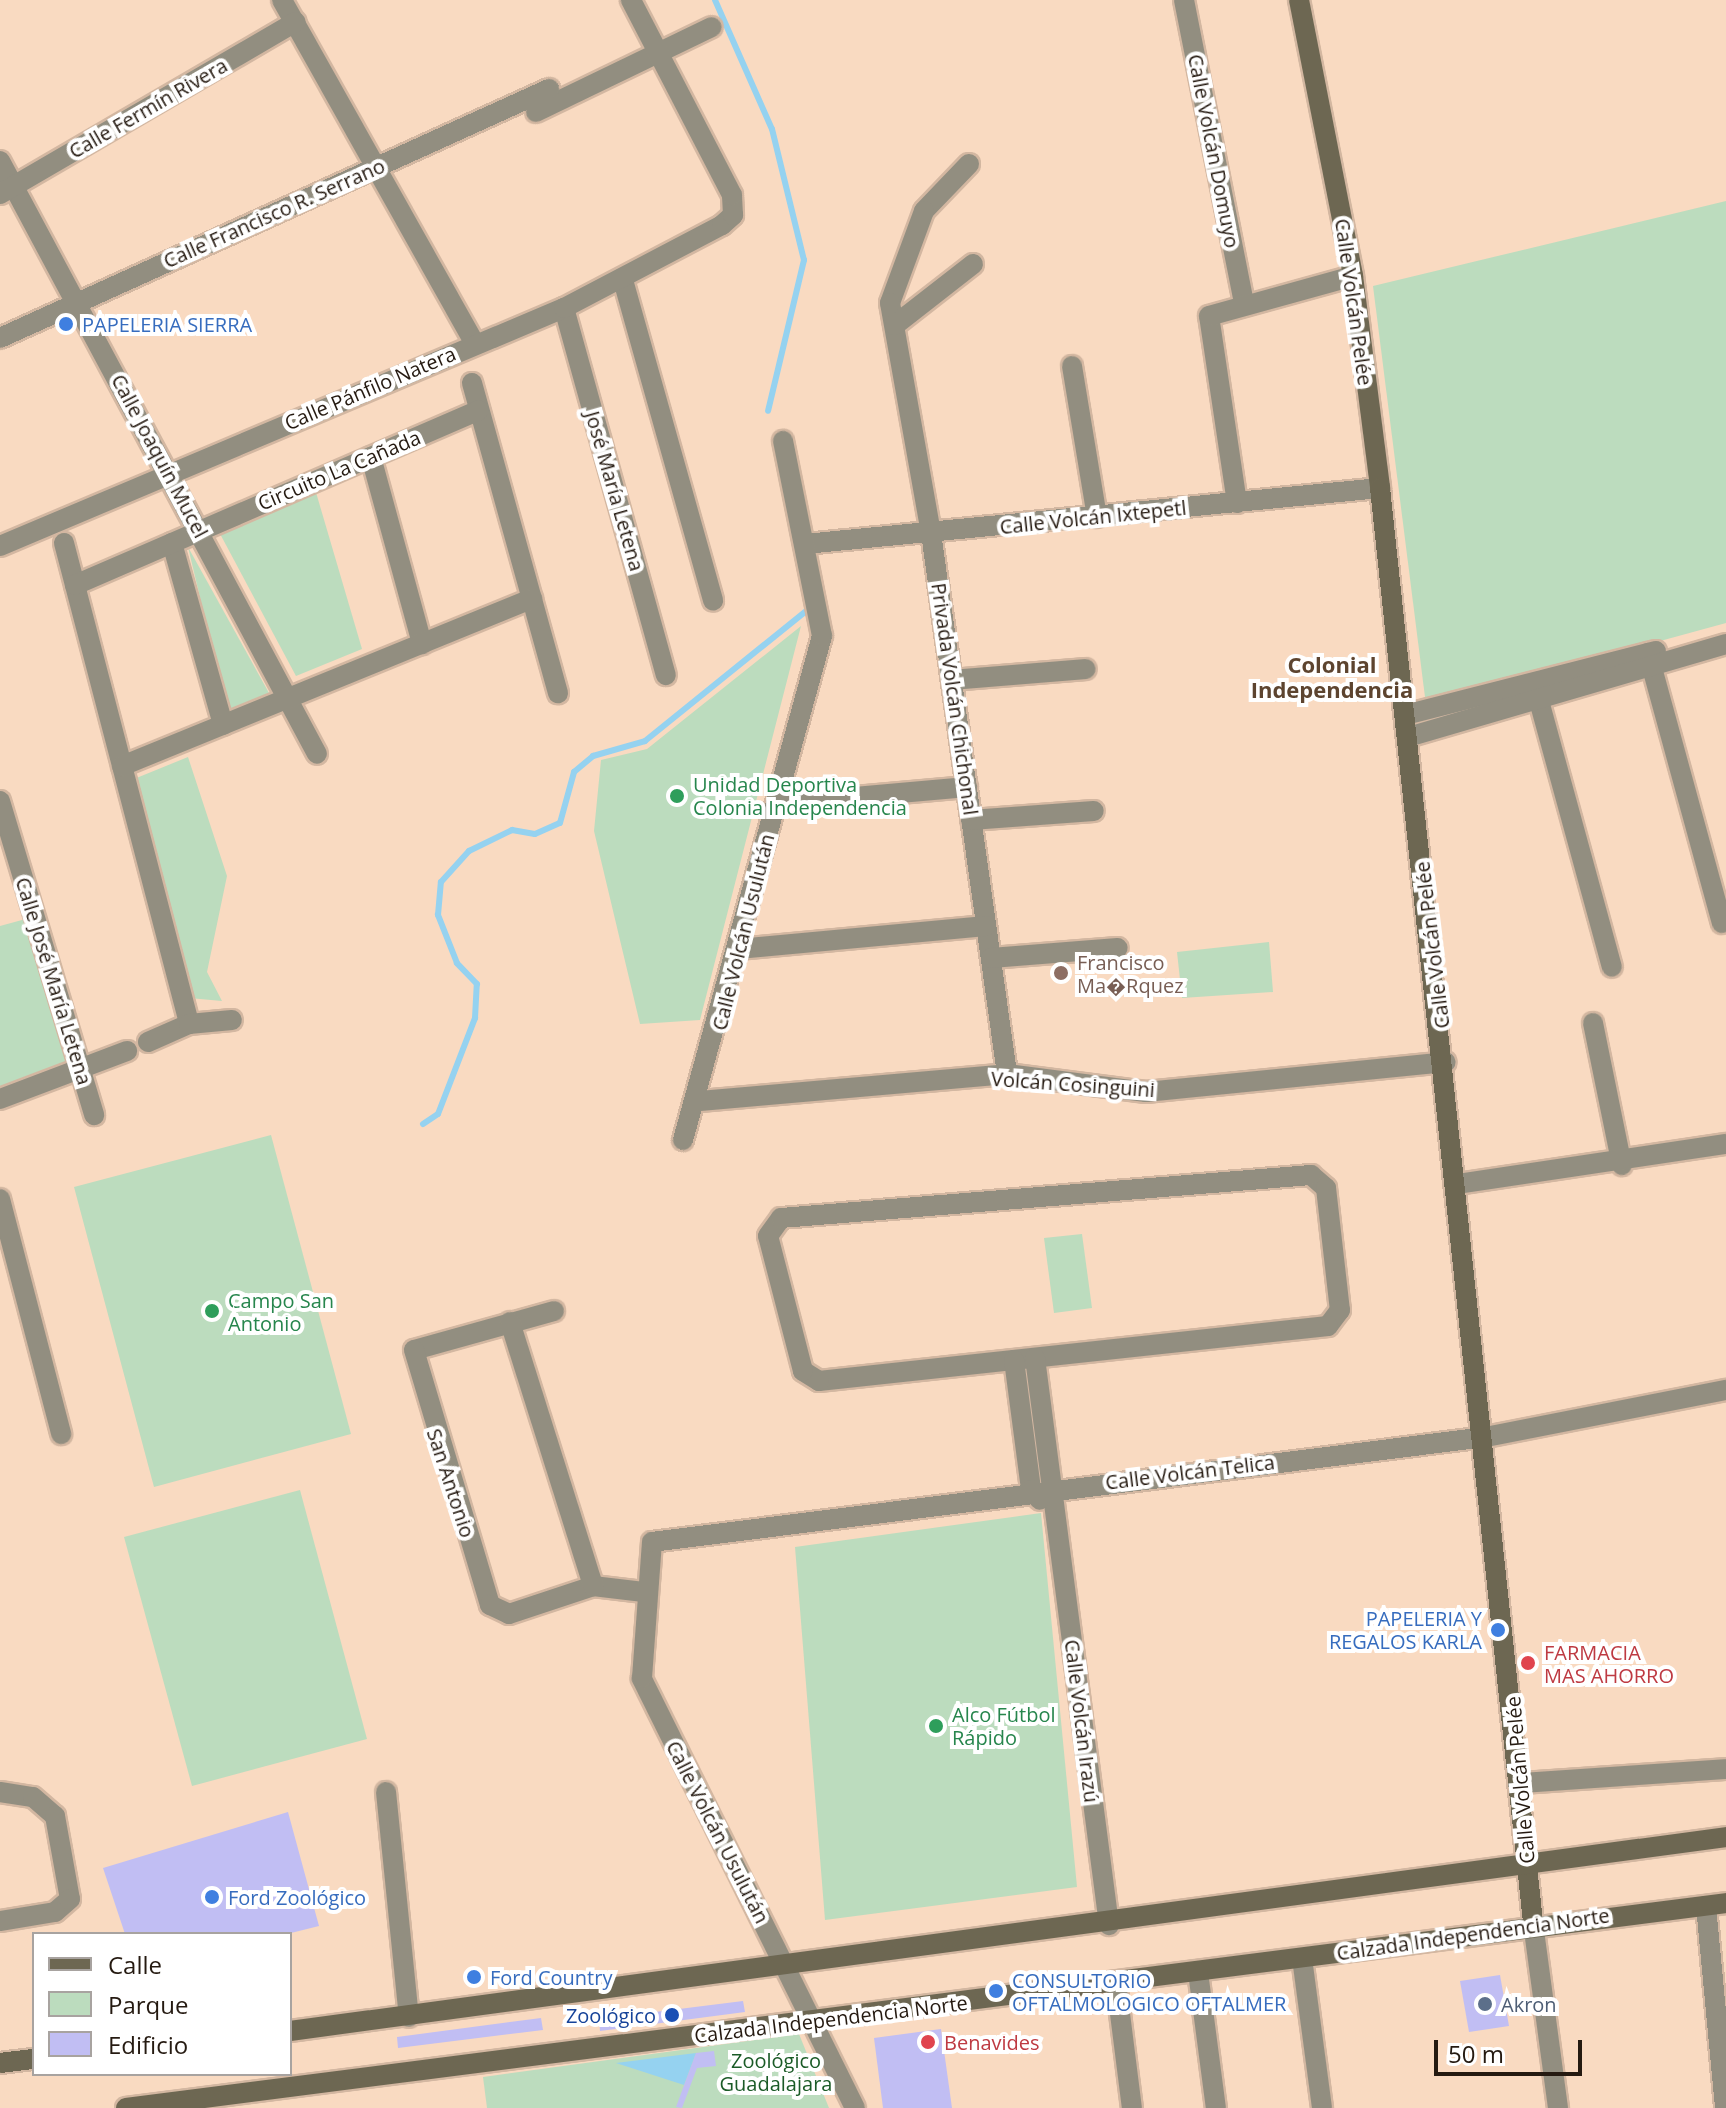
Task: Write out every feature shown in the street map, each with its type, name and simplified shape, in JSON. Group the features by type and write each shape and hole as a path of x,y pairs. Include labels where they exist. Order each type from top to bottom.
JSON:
{"street":[{"path":"282,0 378,166 475,344"},
{"path":"631,0 657,53"},
{"name":"Calle Volcán Domuyo","path":"1184,0 1244,302"},
{"name":"Calle Volcán Pelée","path":"1299,0 1353,276 1380,488 1486,1437 1533,1923"},
{"name":"Calle Fermín Rivera","path":"7,190 296,22"},
{"path":"536,112 712,27"},
{"name":"Calle Pánfilo Natera","path":"0,546 168,472 564,308 623,280 733,215 732,195 657,53"},
{"name":"Calle Francisco R. Serrano","path":"0,338 549,89"},
{"name":"Calle Joaquín Mucel","path":"0,161 7,190 79,302 317,754"},
{"name":"Privada Volcán Chichonal","path":"969,164 924,211 905,248 890,303 931,533 1007,1074"},
{"path":"895,325 973,264"},
{"path":"1237,503 1207,329 1218,308 1353,276"},
{"path":"623,280 713,601"},
{"name":"José María Letena","path":"564,308 666,675"},
{"path":"1072,366 1097,517"},
{"path":"472,383 558,693"},
{"name":"Circuito La Cañada","path":"75,585 479,410"},
{"name":"Calle Volcán Usulután","path":"683,1140 700,1101 822,636 783,441"},
{"path":"371,457 422,644"},
{"name":"Calle Volcán Ixtepetl","path":"805,544 1380,488"},
{"path":"64,543 189,1024"},
{"path":"172,543 223,725"},
{"path":"122,766 532,599"},
{"path":"1405,715 1536,690 1726,636"},
{"path":"1650,659 1726,644"},
{"path":"1650,659 1722,923"},
{"path":"952,680 1086,669"},
{"path":"1408,737 1536,690"},
{"path":"1536,690 1612,967"},
{"path":"776,804 967,787"},
{"name":"Calle José María Letena","path":"0,801 94,1115"},
{"path":"971,820 1094,811"},
{"path":"738,949 986,926"},
{"path":"991,958 1118,948"},
{"path":"148,1042 189,1024 232,1020"},
{"path":"1593,1023 1622,1165"},
{"path":"0,1099 127,1051"},
{"name":"Volcán Cosinguini","path":"700,1101 1007,1074 1146,1092 1445,1062"},
{"path":"1458,1184 1622,1165 1726,1144"},
{"path":"1321,1179 1337,1321 1035,1358 809,1379 771,1224 1321,1179"},
{"path":"0,1199 61,1434"},
{"name":"San Antonio","path":"554,1311 414,1350 480,1574 497,1613 593,1586 644,1592"},
{"path":"510,1322 593,1586"},
{"name":"Calle Volcán Irazú","path":"1035,1358 1109,1925"},
{"path":"1014,1360 1031,1490 1056,1517"},
{"path":"1017,1390 1040,1387"},
{"name":"Calle Volcán Telica","path":"652,1542 1031,1490 1486,1437 1726,1390"},
{"name":"Calle Volcán Usulután","path":"652,1542 644,1592 642,1678 855,2108"},
{"path":"1521,1783 1726,1769"},
{"path":"0,1792 33,1797 55,1816 70,1899 55,1912 0,1921"},
{"path":"386,1792 409,2017"},
{"path":"292,2031 787,1969 1726,1837"},
{"path":"1716,1904 1725,2108"},
{"name":"Calzada Independencia Norte","path":"126,2108 164,2106 1198,1972 1533,1923 1716,1904"},
{"path":"1533,1923 1558,2108"},
{"path":"1302,1958 1322,2108"},
{"path":"1198,1972 1216,2108"},
{"path":"1116,1982 1132,2108"},
{"path":"0,2063 32,2059"}],"green space":[{"path":"1726,201 1726,623 1426,705 1373,286"},
{"path":"315,489 362,649 296,676 218,530"},
{"path":"188,547 269,693 227,711"},
{"name":"Unidad Deportiva Colonia Independencia","path":"801,626 700,1020 640,1024 594,831 601,760 647,749"},
{"path":"188,757 227,876 207,972 222,1001 189,998 134,779"},
{"path":"33,917 76,1066 0,1097 0,926"},
{"path":"1269,942 1273,992 1182,998 1177,952"},
{"name":"Campo San Antonio","path":"271,1135 351,1434 154,1487 74,1187"},
{"path":"1082,1234 1092,1308 1054,1313 1044,1238"},
{"path":"300,1490 367,1739 192,1786 124,1537"},
{"name":"Alco Fútbol Rápido","path":"1041,1513 1077,1887 825,1920 795,1547"},
{"name":"Zoológico Guadalajara","path":"799,2034 829,2108 487,2108 483,2077"}],"water":[{"path":"696,2053 684,2085 616,2063"}],"building":[{"name":"Ford Zoológico","path":"288,1812 319,1926 292,1933 124,1932 103,1868"},
{"name":"Akron","path":"1500,1975 1509,2026 1469,2032 1460,1981"},
{"name":"Zoológico","path":"743,2001 745,2012 600,2031 599,2019"},
{"name":"Zoológico","path":"541,2018 543,2030 398,2048 397,2037"},
{"path":"941,2029 952,2108 883,2108 874,2038"},
{"path":"714,2051 716,2066 697,2068 682,2108 676,2107 696,2053"}],"waterway":[{"path":"715,0 772,129 804,260 768,411"},
{"path":"423,1124 438,1114 475,1018 477,984 457,963 438,915 441,882 469,851 512,830 535,834 560,823 574,772 593,756 645,741 810,608"}],"place":[{"name":"PAPELERIA SIERRA","path":"66,324"},
{"name":"Unidad Deportiva Colonia Independencia","path":"677,796"},
{"name":"Francisco Ma�Rquez","path":"1061,973"},
{"name":"Campo San Antonio","path":"212,1311"},
{"name":"PAPELERIA Y REGALOS KARLA","path":"1498,1630"},
{"name":"FARMACIA MAS AHORRO","path":"1528,1663"},
{"name":"Alco Fútbol Rápido","path":"936,1726"},
{"name":"Ford Zoológico","path":"212,1897"},
{"name":"Ford Country","path":"474,1977"},
{"name":"CONSULTORIO OFTALMOLOGICO OFTALMER","path":"996,1991"},
{"name":"Akron","path":"1485,2004"},
{"name":"Zoológico","path":"672,2015"},
{"name":"Benavides","path":"928,2042"}],"district":[{"name":"Colonial Independencia","path":"1332,676"}]}
